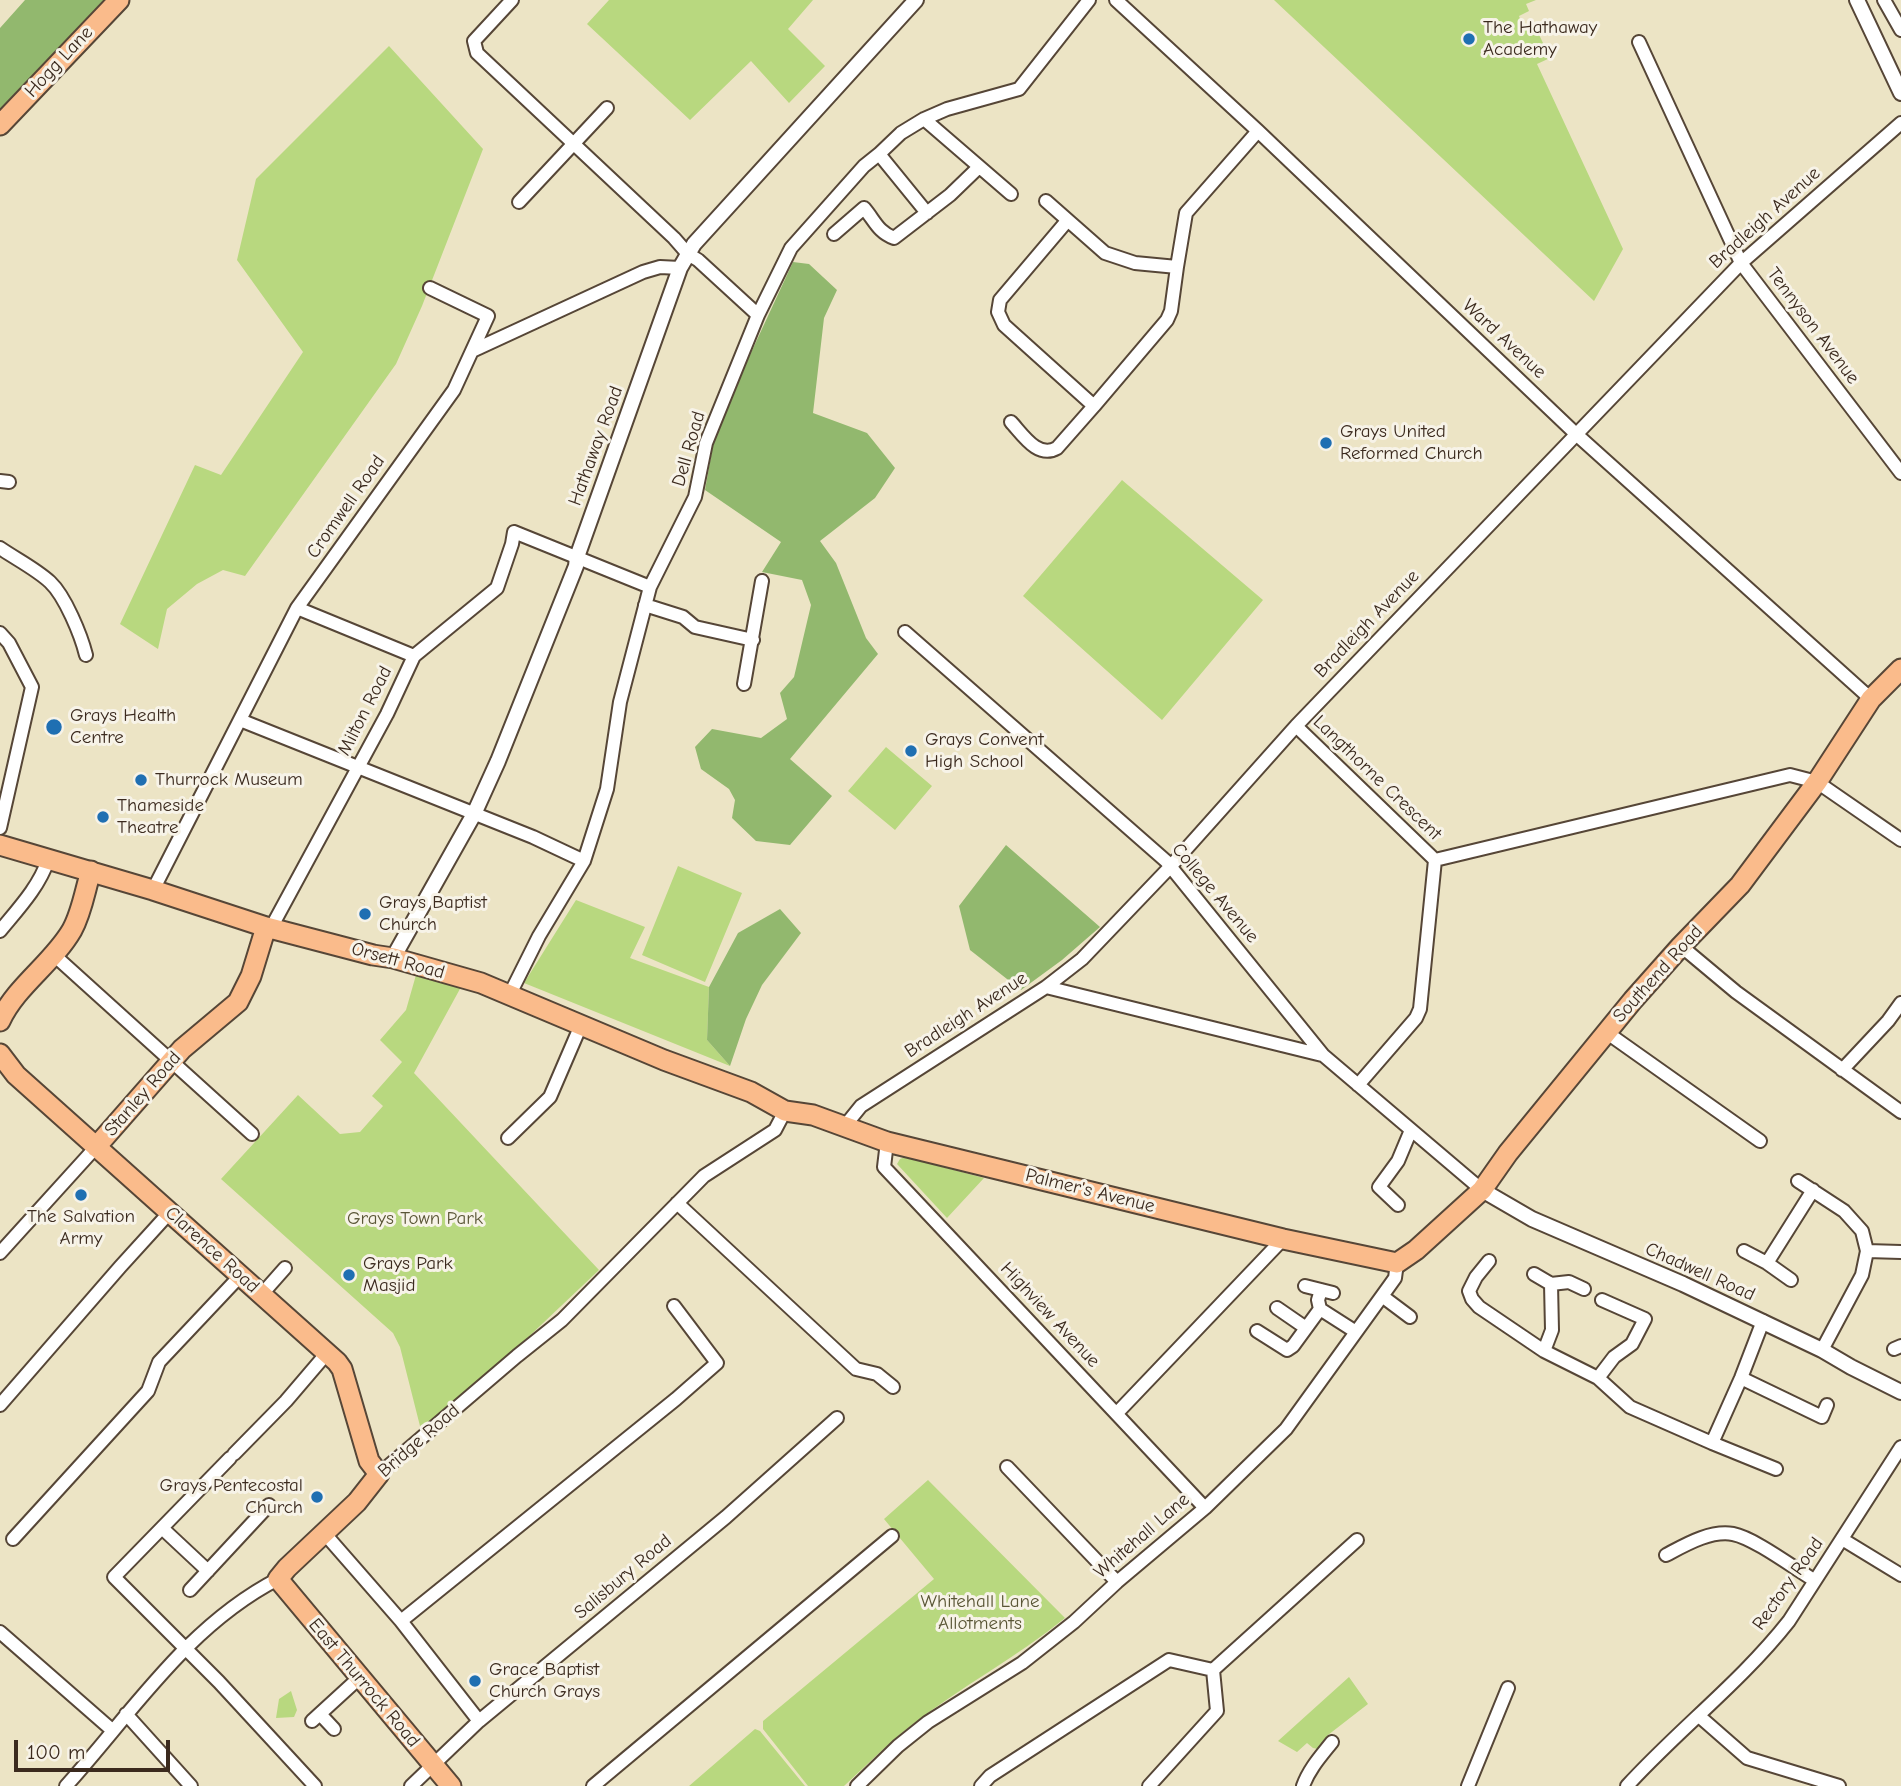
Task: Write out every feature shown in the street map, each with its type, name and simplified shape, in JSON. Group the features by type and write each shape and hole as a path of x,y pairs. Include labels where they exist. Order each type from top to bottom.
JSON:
{"main road":[{"name":"Hogg Lane","path":"0,125 119,0"},
{"name":"Southend Road","path":"1397,1263 1416,1250 1482,1190 1508,1153 1606,1032 1681,946 1740,885 1817,782 1871,699 1897,679"},
{"name":"Orsett Road","path":"0,845 153,890 268,928 393,958 481,983 664,1060 751,1092 785,1111"},
{"path":"0,1020 74,928 91,871"},
{"name":"Stanley Road","path":"96,1147 172,1060 238,1002 251,976 268,928"},
{"name":"Clarence Road","path":"0,1054 16,1075 337,1362 345,1376 369,1461 379,1474"},
{"name":"Palmer's Avenue","path":"785,1111 813,1115 887,1142 1283,1239 1397,1263"},
{"name":"Bridge Road","path":"278,1579 357,1502 379,1474"},
{"name":"East Thurrock Road","path":"278,1579 451,1786"}],"street":[{"path":"512,0 474,41 477,53 688,254 758,315"},
{"name":"Hathaway Road","path":"393,958 474,814 498,761 576,566 680,268 694,244 916,0"},
{"name":"Dell Road","path":"510,994 539,936 584,861 607,789 620,702 650,587 695,497 706,443 758,315 791,248 864,166 901,132 923,119 1019,89 1089,0"},
{"name":"Ward Avenue","path":"1116,0 1258,131 1576,434 1871,699"},
{"path":"1857,0 1901,93"},
{"path":"1884,0 1901,30"},
{"name":"Tennyson Avenue","path":"1639,42 1741,263 1901,473"},
{"path":"519,202 607,108"},
{"path":"923,119 1011,194"},
{"name":"Bradleigh Avenue","path":"844,1127 861,1106 1046,987 1082,959 1170,867 1296,726 1741,263 1901,123"},
{"path":"1011,422 1038,450 1045,452 1057,448 1167,320 1171,312 1186,213 1258,131"},
{"path":"879,155 927,213"},
{"path":"834,234 864,208 883,234 894,238 950,195 979,167"},
{"path":"1046,201 1105,253 1135,263 1177,267"},
{"path":"1067,221 1000,300 998,312 1004,325 1094,406"},
{"path":"472,351 643,272 660,267 680,268"},
{"name":"Cromwell Road","path":"153,890 297,608 454,390 472,351 488,316 430,288"},
{"name":"Milton Road","path":"268,928 387,714 414,656 497,588 514,531 577,557"},
{"path":"0,548 49,581 56,589 81,636 86,655"},
{"path":"577,557 650,587"},
{"path":"744,684 762,581"},
{"path":"645,606 683,617 695,627 753,640"},
{"path":"297,608 414,656"},
{"name":"College Avenue","path":"905,632 1166,861 1323,1055 1482,1190"},
{"path":"0,633 9,643 32,687 0,828"},
{"path":"240,720 584,861"},
{"name":"Langthorne Crescent","path":"1296,726 1435,860 1420,1009 1416,1018 1358,1085"},
{"path":"1435,860 1790,775 1817,782 1901,840"},
{"path":"0,930 26,899 44,872 48,860"},
{"path":"1681,946 1736,992 1901,1112"},
{"path":"54,954 252,1134"},
{"path":"1046,987 1323,1055"},
{"path":"1842,1070 1888,1021 1901,1003"},
{"path":"508,1138 551,1097 581,1025"},
{"path":"1606,1032 1760,1141"},
{"name":"Bridge Road","path":"379,1474 562,1320 704,1176 775,1130 785,1111"},
{"path":"1398,1205 1379,1187 1398,1161 1411,1130"},
{"name":"Highview Avenue","path":"887,1142 884,1167 1205,1508"},
{"name":"Stanley Road","path":"0,1253 96,1147"},
{"path":"1798,1181 1844,1210 1861,1231 1867,1251 1862,1275 1822,1350"},
{"name":"Chadwell Road","path":"1482,1190 1532,1219 1683,1283 1822,1350 1901,1392"},
{"path":"1766,1263 1813,1190"},
{"path":"677,1203 856,1368 877,1374 892,1387"},
{"path":"0,1405 170,1212"},
{"path":"1117,1413 1283,1239"},
{"path":"1744,1251 1791,1280"},
{"path":"1867,1251 1901,1252"},
{"path":"1489,1261 1476,1276 1469,1291 1479,1307 1544,1352 1598,1378 1630,1407 1776,1469"},
{"name":"Whitehall Lane","path":"857,1786 898,1746 928,1722 1022,1662 1074,1622 1205,1508 1286,1429 1395,1278 1397,1263"},
{"path":"262,1294 285,1268"},
{"path":"1534,1274 1551,1284 1569,1282 1584,1289"},
{"path":"13,1539 148,1391 159,1363 241,1275"},
{"path":"1544,1352 1552,1330 1551,1284"},
{"path":"1305,1286 1327,1292 1318,1300 1320,1309 1356,1332"},
{"path":"1382,1296 1410,1317"},
{"path":"1602,1300 1658,1325"},
{"path":"401,1621 717,1363 674,1306"},
{"path":"1277,1308 1306,1328"},
{"path":"1257,1331 1287,1350 1293,1346 1320,1309"},
{"path":"1598,1378 1614,1357 1632,1344 1645,1319"},
{"path":"1712,1443 1763,1321"},
{"path":"315,1786 186,1647 114,1577 286,1401 327,1353"},
{"path":"1741,1378 1822,1417"},
{"name":"Salisbury Road","path":"411,1786 479,1721 726,1517 837,1418"},
{"name":"Rectory Road","path":"1627,1786 1650,1760 1699,1716 1772,1642 1789,1621 1901,1447"},
{"path":"1007,1467 1117,1582"},
{"path":"190,1590 269,1505"},
{"path":"162,1528 208,1571"},
{"path":"325,1534 401,1621 479,1721"},
{"path":"1666,1555 1691,1542 1715,1535 1732,1534 1749,1540 1814,1580"},
{"path":"593,1786 892,1536"},
{"path":"1213,1670 1357,1539"},
{"path":"1842,1539 1901,1574"},
{"name":"Bridge Road","path":"66,1786 125,1714 186,1647 244,1600 278,1579"},
{"path":"0,1632 112,1730"},
{"path":"981,1786 990,1776 1170,1660 1213,1670"},
{"path":"1149,1786 1217,1711 1213,1670"},
{"path":"334,1730 316,1717 359,1678"},
{"path":"1468,1786 1508,1688"},
{"path":"125,1714 191,1786"},
{"path":"1699,1716 1747,1758 1839,1786"},
{"path":"1303,1786 1332,1742"}],"green space":[{"path":"25,0 104,0 0,109 0,28"},
{"path":"609,0 813,0 788,29 825,66 789,103 751,61 690,120 587,24"},
{"path":"1274,0 1536,0 1526,4 1529,11 1519,16 1524,29 1535,26 1550,58 1537,64 1623,249 1594,301"},
{"path":"389,46 483,149 422,306 396,364 245,576 223,570 197,584 167,609 158,649 120,624 195,465 221,475 303,352 237,260 256,179"},
{"path":"793,262 809,264 837,290 824,318 813,413 867,433 895,468 875,498 820,541 836,563 866,638 878,654 790,759 832,796 790,845 756,841 732,818 735,800 729,789 701,769 695,747 712,729 761,738 787,719 780,693 794,677 811,605 802,580 762,572 781,542 705,490 713,445 749,357"},
{"path":"1122,480 1263,600 1162,720 1023,596"},
{"path":"886,747 932,786 895,830 848,791"},
{"path":"1006,845 1100,927 1062,960 1021,990 970,950 959,906"},
{"path":"678,866 742,893 705,982 642,955"},
{"path":"576,900 645,927 630,958 709,987 707,1040 730,1066 524,983"},
{"path":"780,909 801,933 762,985 746,1019 730,1066 707,1040 709,987 738,933"},
{"name":"Grays Town Park","path":"416,975 461,987 414,1073 599,1270 444,1417 421,1430 400,1347 393,1333 221,1179 298,1095 340,1134 360,1132 383,1106 372,1096 402,1062 380,1040 406,1010"},
{"path":"905,1157 984,1178 947,1218 897,1164"},
{"name":"Whitehall Lane Allotments","path":"928,1480 1065,1618 913,1724 844,1786 808,1786 763,1729 763,1721 934,1579 884,1519"},
{"path":"1349,1677 1368,1704 1328,1735 1318,1749 1307,1743 1297,1752 1278,1741"},
{"path":"291,1691 297,1710 294,1717 276,1718 279,1699"},
{"path":"755,1729 760,1731 805,1786 689,1786"}],"place":[{"name":"The Hathaway Academy","path":"1469,39"},
{"name":"Grays United Reformed Church","path":"1326,443"},
{"name":"Grays Health Centre","path":"54,727"},
{"name":"Grays Convent High School","path":"911,751"},
{"name":"Thurrock Museum","path":"141,780"},
{"name":"Thameside Theatre","path":"103,817"},
{"name":"Grays Baptist Church","path":"365,914"},
{"name":"The Salvation Army","path":"81,1195"},
{"name":"Grays Park Masjid","path":"349,1275"},
{"name":"Grays Pentecostal Church","path":"317,1497"},
{"name":"Grace Baptist Church Grays","path":"475,1681"}]}
